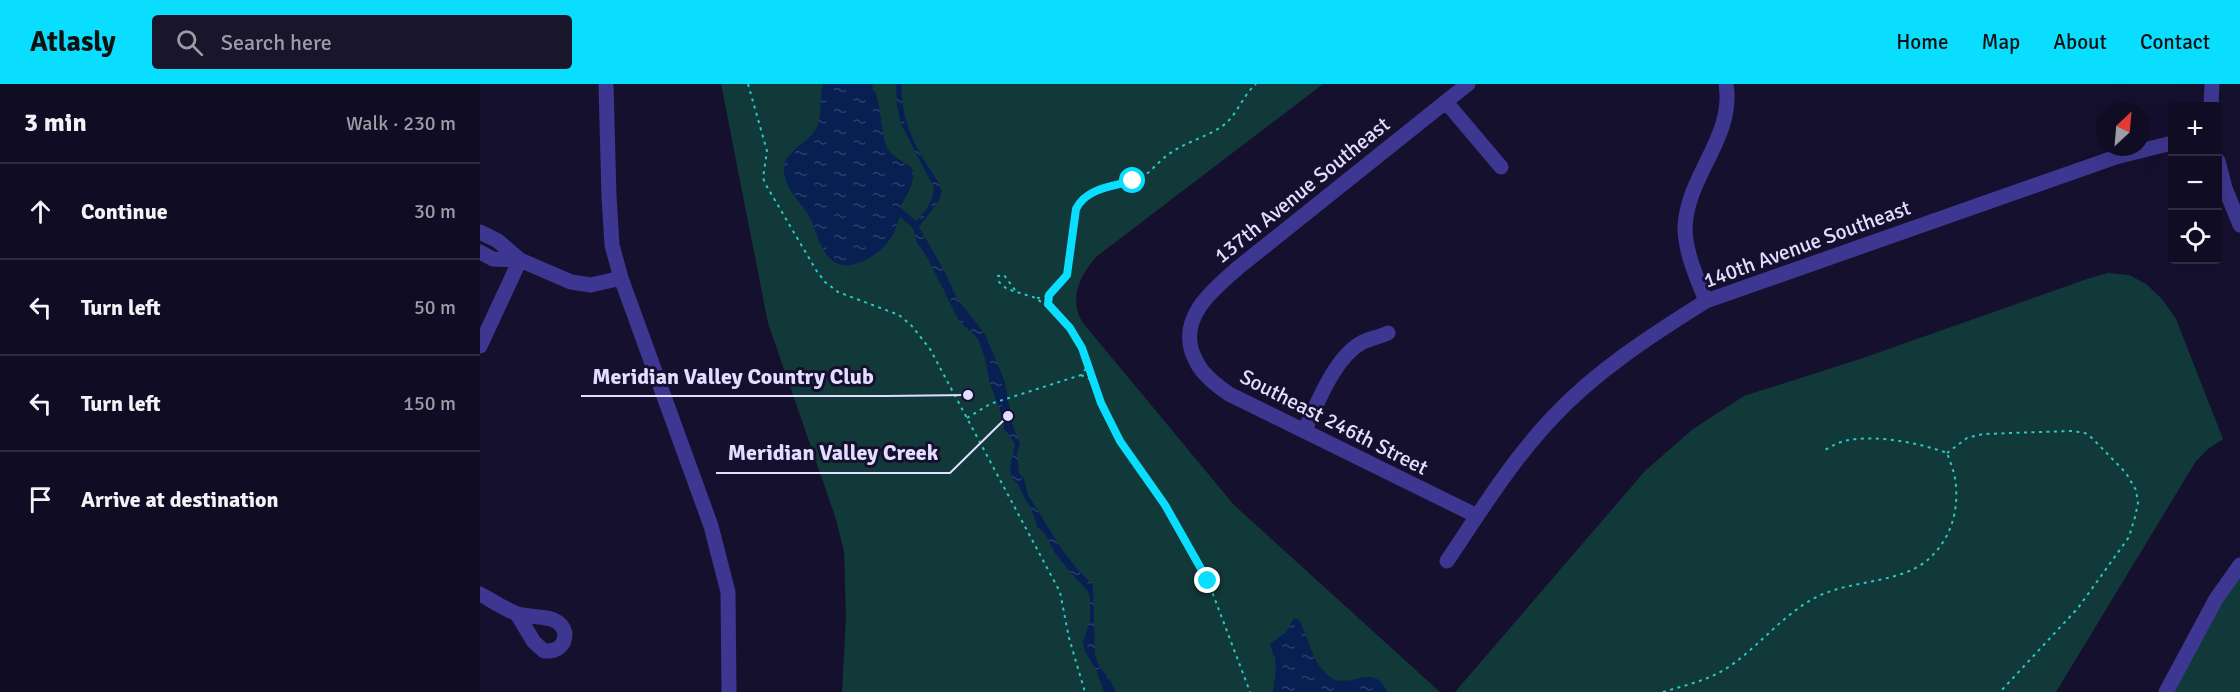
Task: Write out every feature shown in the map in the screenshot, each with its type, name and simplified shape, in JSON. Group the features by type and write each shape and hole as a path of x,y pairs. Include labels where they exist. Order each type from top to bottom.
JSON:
{"street":[{"path":"606,84 612,245 621,278 711,526 728,592 729,692"},
{"name":"137th Avenue Southeast","path":"1190,346 1190,328 1194,316 1205,299 1220,284 1468,84"},
{"path":"1706,301 1691,264 1685,230 1695,184 1718,140 1725,118 1726,84"},
{"path":"2211,102 2212,84"},
{"path":"1446,102 1501,166"},
{"name":"140th Avenue Southeast","path":"1447,561 1519,458 1553,417 1599,373 1647,338 1706,301 2116,157 2168,144"},
{"path":"2222,178 2240,225"},
{"path":"480,232 498,241 520,260 547,273 591,285 621,278"},
{"path":"480,252 494,259 520,260"},
{"path":"480,346 520,260"},
{"path":"1304,431 1329,381 1346,356 1360,344 1388,333"},
{"name":"Southeast 246th Street","path":"1190,346 1196,363 1206,376 1229,394 1477,516"},
{"path":"2166,692 2216,599 2240,565"},
{"path":"480,594 517,614"}],"path":[{"path":"748,84 767,151 763,178 766,185 825,282 838,292 899,315 911,325 930,349 1060,592 1069,638 1085,692"},
{"path":"1036,298 1049,295 1067,275 1076,209 1080,201 1093,192 1143,176 1172,151 1223,125 1232,117 1256,84"},
{"path":"1015,290 1004,275 998,276 1002,285 1015,290 1036,298 1051,309 1070,328 1082,348 1101,403 1120,441 1165,505 1207,579 1250,692"},
{"path":"1049,295 1048,304 1051,309"},
{"path":"968,418 990,404 1011,396 1081,375 1087,369 1088,364"},
{"path":"1081,375 1094,382"},
{"path":"1947,453 1967,438 1983,434 2072,431 2085,433 2126,473 2136,489 2138,504 2129,537 2068,620 2000,692"},
{"path":"1823,451 1842,441 1852,439 1899,440 1947,453"},
{"path":"1663,692 1723,671 1782,619 1813,599 1851,585 1907,572 1931,557 1948,536 1954,520 1956,488 1947,453"}],"green space":[{"path":"721,84 1323,84 1096,257 1081,280 1076,306 1083,323 1234,505 1440,692 842,692 846,618 844,551 835,516 768,323"},
{"path":"2108,273 2129,275 2146,284 2162,299 2176,319 2223,439 2196,461 2056,692 1455,692 1645,471 1693,429 1744,396 1863,358"},
{"path":"2240,565 2240,692 2166,692"}],"water":[{"path":"823,84 871,84 878,100 888,148 894,156 912,168 912,184 900,207 916,221 928,206 934,188 901,124 896,84 902,84 902,102 909,130 942,192 938,202 919,227 945,272 956,297 985,334 1005,382 1012,423 1020,445 1017,452 1019,473 1024,479 1028,495 1061,548 1093,585 1095,655 1116,692 1104,692 1096,670 1085,651 1083,641 1090,621 1090,597 1087,590 1055,553 1044,532 1038,528 1030,506 1018,484 1012,478 1010,468 1015,445 1004,429 1003,419 990,384 978,339 959,321 927,257 917,243 913,228 900,217 891,238 878,252 860,263 842,265 833,261 826,254 809,216 787,184 784,165 791,153 816,129"},
{"path":"1294,618 1299,620 1315,658 1330,677 1345,681 1376,678 1387,692 1273,692 1276,664 1270,644 1286,632"}],"place":[{"name":"Meridian Valley Country Club","path":"968,395"},
{"name":"Meridian Valley Creek","path":"1008,416"}],"route":[{"path":"1133,181 1093,192 1080,201 1076,209 1067,275 1049,295 1048,304 1070,328 1082,348 1101,403 1120,441 1165,505 1208,581"}]}
